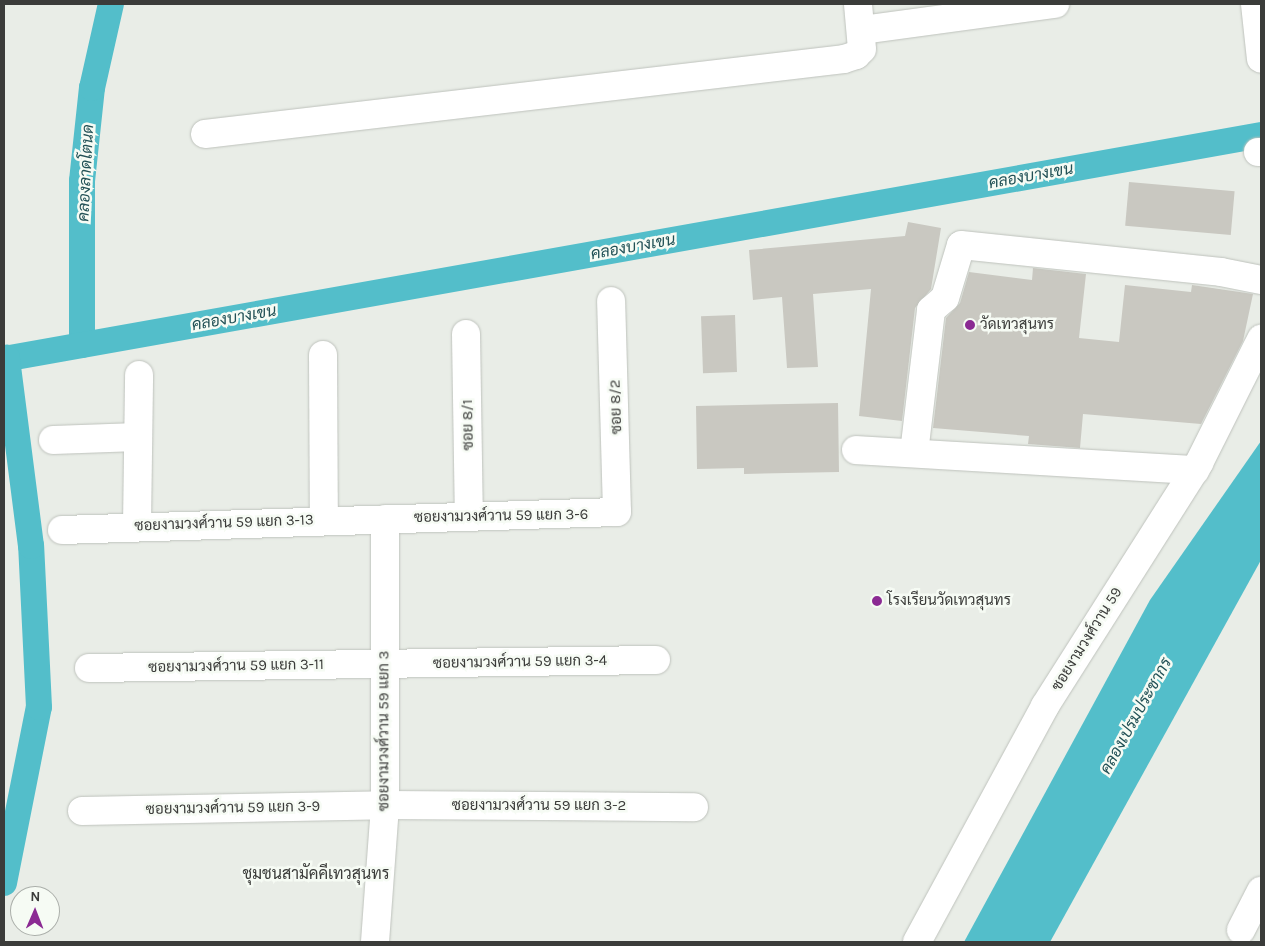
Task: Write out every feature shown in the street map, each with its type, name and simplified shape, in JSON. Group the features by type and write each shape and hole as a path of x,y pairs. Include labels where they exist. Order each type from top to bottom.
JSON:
{"street":[{"path":"205,134 844,59 856,56 862,49 860,17 1055,4"},
{"path":"1255,4 1261,59"},
{"path":"914,453 931,310 945,298 961,245 1202,270 1261,280"},
{"name":"ซอย 8/2","path":"612,301 617,512"},
{"name":"ซอย 8/1","path":"466,334 469,516"},
{"name":"ซอยงามวงศ์วาน 59","path":"917,942 1045,706 1195,470 1261,339"},
{"path":"324,355 324,520"},
{"path":"137,525 139,375"},
{"path":"53,440 138,437"},
{"path":"856,450 1195,470"},
{"name":"ซอยงามวงศ์วาน 59 แยก 3-6","path":"385,519 617,512"},
{"name":"ซอยงามวงศ์วาน 59 แยก 3-13","path":"62,530 137,525 385,519"},
{"name":"ซอยงามวงศ์วาน 59 แยก 3","path":"375,942 385,805 383,664 385,519"},
{"name":"ซอยงามวงศ์วาน 59 แยก 3-4","path":"383,664 656,660"},
{"name":"ซอยงามวงศ์วาน 59 แยก 3-11","path":"89,668 383,664"},
{"name":"ซอยงามวงศ์วาน 59 แยก 3-2","path":"385,805 694,807"},
{"name":"ซอยงามวงศ์วาน 59 แยก 3-9","path":"82,810 385,805"},
{"path":"1241,930 1261,891"}],"water":[{"name":"คลองเปรมประชากร","path":"1261,441 1261,560 1050,942 964,942 1150,600"}],"building":[{"path":"1129,182 1235,191 1231,235 1125,226"},
{"path":"908,222 941,228 931,289 915,308 902,421 859,416 871,289 813,294 818,367 787,368 782,297 753,300 749,250 905,236"},
{"path":"1033,268 1086,274 1079,338 1119,342 1125,285 1191,292 1192,285 1253,294 1243,341 1201,424 1083,414 1080,448 1028,444 1029,436 933,428 946,318 960,303 969,272 1032,280"},
{"path":"735,315 737,372 703,373 701,316"},
{"path":"838,403 839,472 744,474 744,468 697,469 696,406"}],"waterway":[{"name":"คลองลาดโตนด","path":"82,345 82,181 92,88 111,4"},
{"name":"คลองบางเขน","path":"4,359 1261,135"},
{"path":"4,883 39,707 31,546 7,358"}],"place":[{"name":"วัดเทวสุนทร","path":"970,325"},
{"name":"โรงเรียนวัดเทวสุนทร","path":"877,601"}],"district":[{"name":"ชุมชนสามัคคีเทวสุนทร","path":"316,874"}]}
